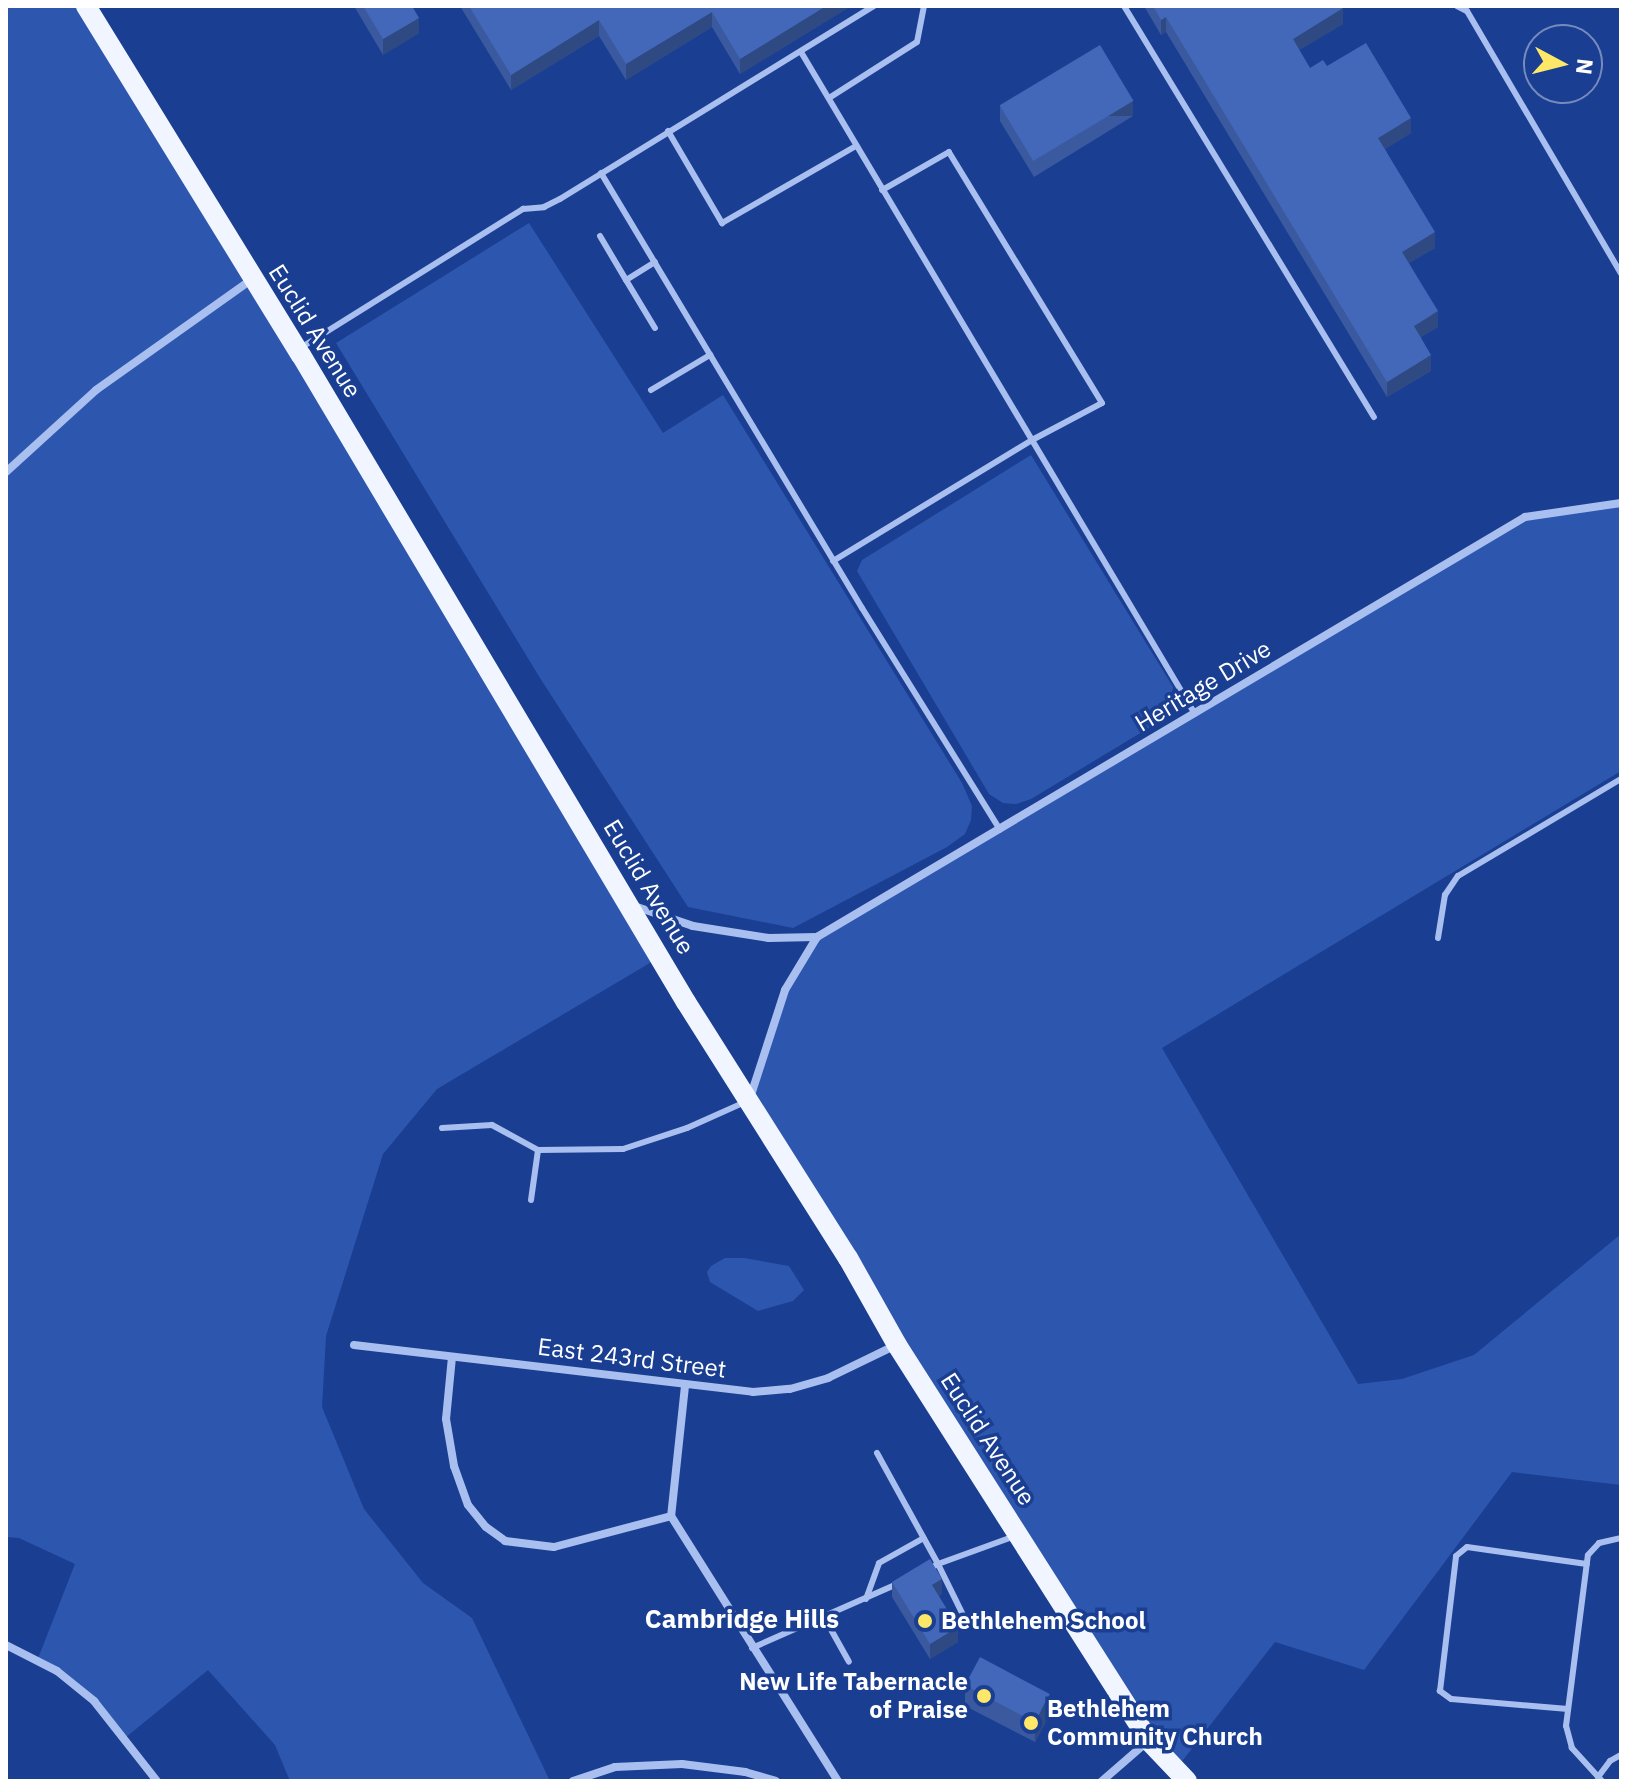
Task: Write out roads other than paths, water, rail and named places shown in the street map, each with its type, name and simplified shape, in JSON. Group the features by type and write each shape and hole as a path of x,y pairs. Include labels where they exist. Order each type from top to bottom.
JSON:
{"main road":[{"name":"Euclid Avenue","path":"86,6 298,349 628,904 897,1345 1149,1741 1187,1781"}],"street":[{"path":"6,472 96,390 252,279"},
{"name":"Heritage Drive","path":"748,1101 785,990 817,937 1525,517 1621,503"},
{"name":"Heritage Drive","path":"628,904 693,926 769,938 817,937"},
{"name":"East 243rd Street","path":"354,1345 753,1392 790,1389 828,1378 897,1345"},
{"path":"452,1357 446,1419 454,1466 468,1505 486,1527 505,1541 554,1547 671,1516"},
{"path":"685,1386 671,1516 838,1781"},
{"path":"6,1645 57,1671 94,1701 157,1781"},
{"path":"1102,1781 1149,1741"},
{"path":"573,1781 615,1767 682,1764 745,1772 776,1781"}],"lane":[{"path":"298,349 523,209 544,207 874,6"},
{"path":"829,98 917,42 924,6"},
{"path":"1124,6 1374,417"},
{"path":"1457,6 1468,9 1621,273"},
{"path":"801,52 1195,714"},
{"path":"668,131 722,223 856,146"},
{"path":"833,561 1032,440 1102,403 949,152 882,190"},
{"path":"601,173 833,561 1000,830"},
{"path":"600,236 655,328"},
{"path":"626,280 655,262"},
{"path":"651,390 710,355"},
{"path":"1438,938 1445,895 1458,876 1621,779"},
{"path":"442,1128 492,1125 538,1150 623,1149 687,1128 748,1101"},
{"path":"531,1200 538,1150"},
{"path":"877,1453 969,1627"},
{"path":"926,1570 1018,1535"},
{"path":"866,1599 879,1563 924,1538"},
{"path":"1621,1538 1599,1543 1588,1555 1566,1726 1572,1748 1600,1779 1610,1761 1621,1755"},
{"path":"1568,1709 1451,1699 1440,1691 1456,1556 1467,1547 1587,1564"},
{"path":"752,1648 902,1582"},
{"path":"824,1617 849,1662"}],"place":[{"name":"Bethlehem School","path":"925,1621"},
{"name":"New Life Tabernacle of Praise","path":"984,1696"},
{"name":"Bethlehem Community Church","path":"1031,1723"}],"district":[{"name":"Cambridge Hills","path":"742,1619"}]}
